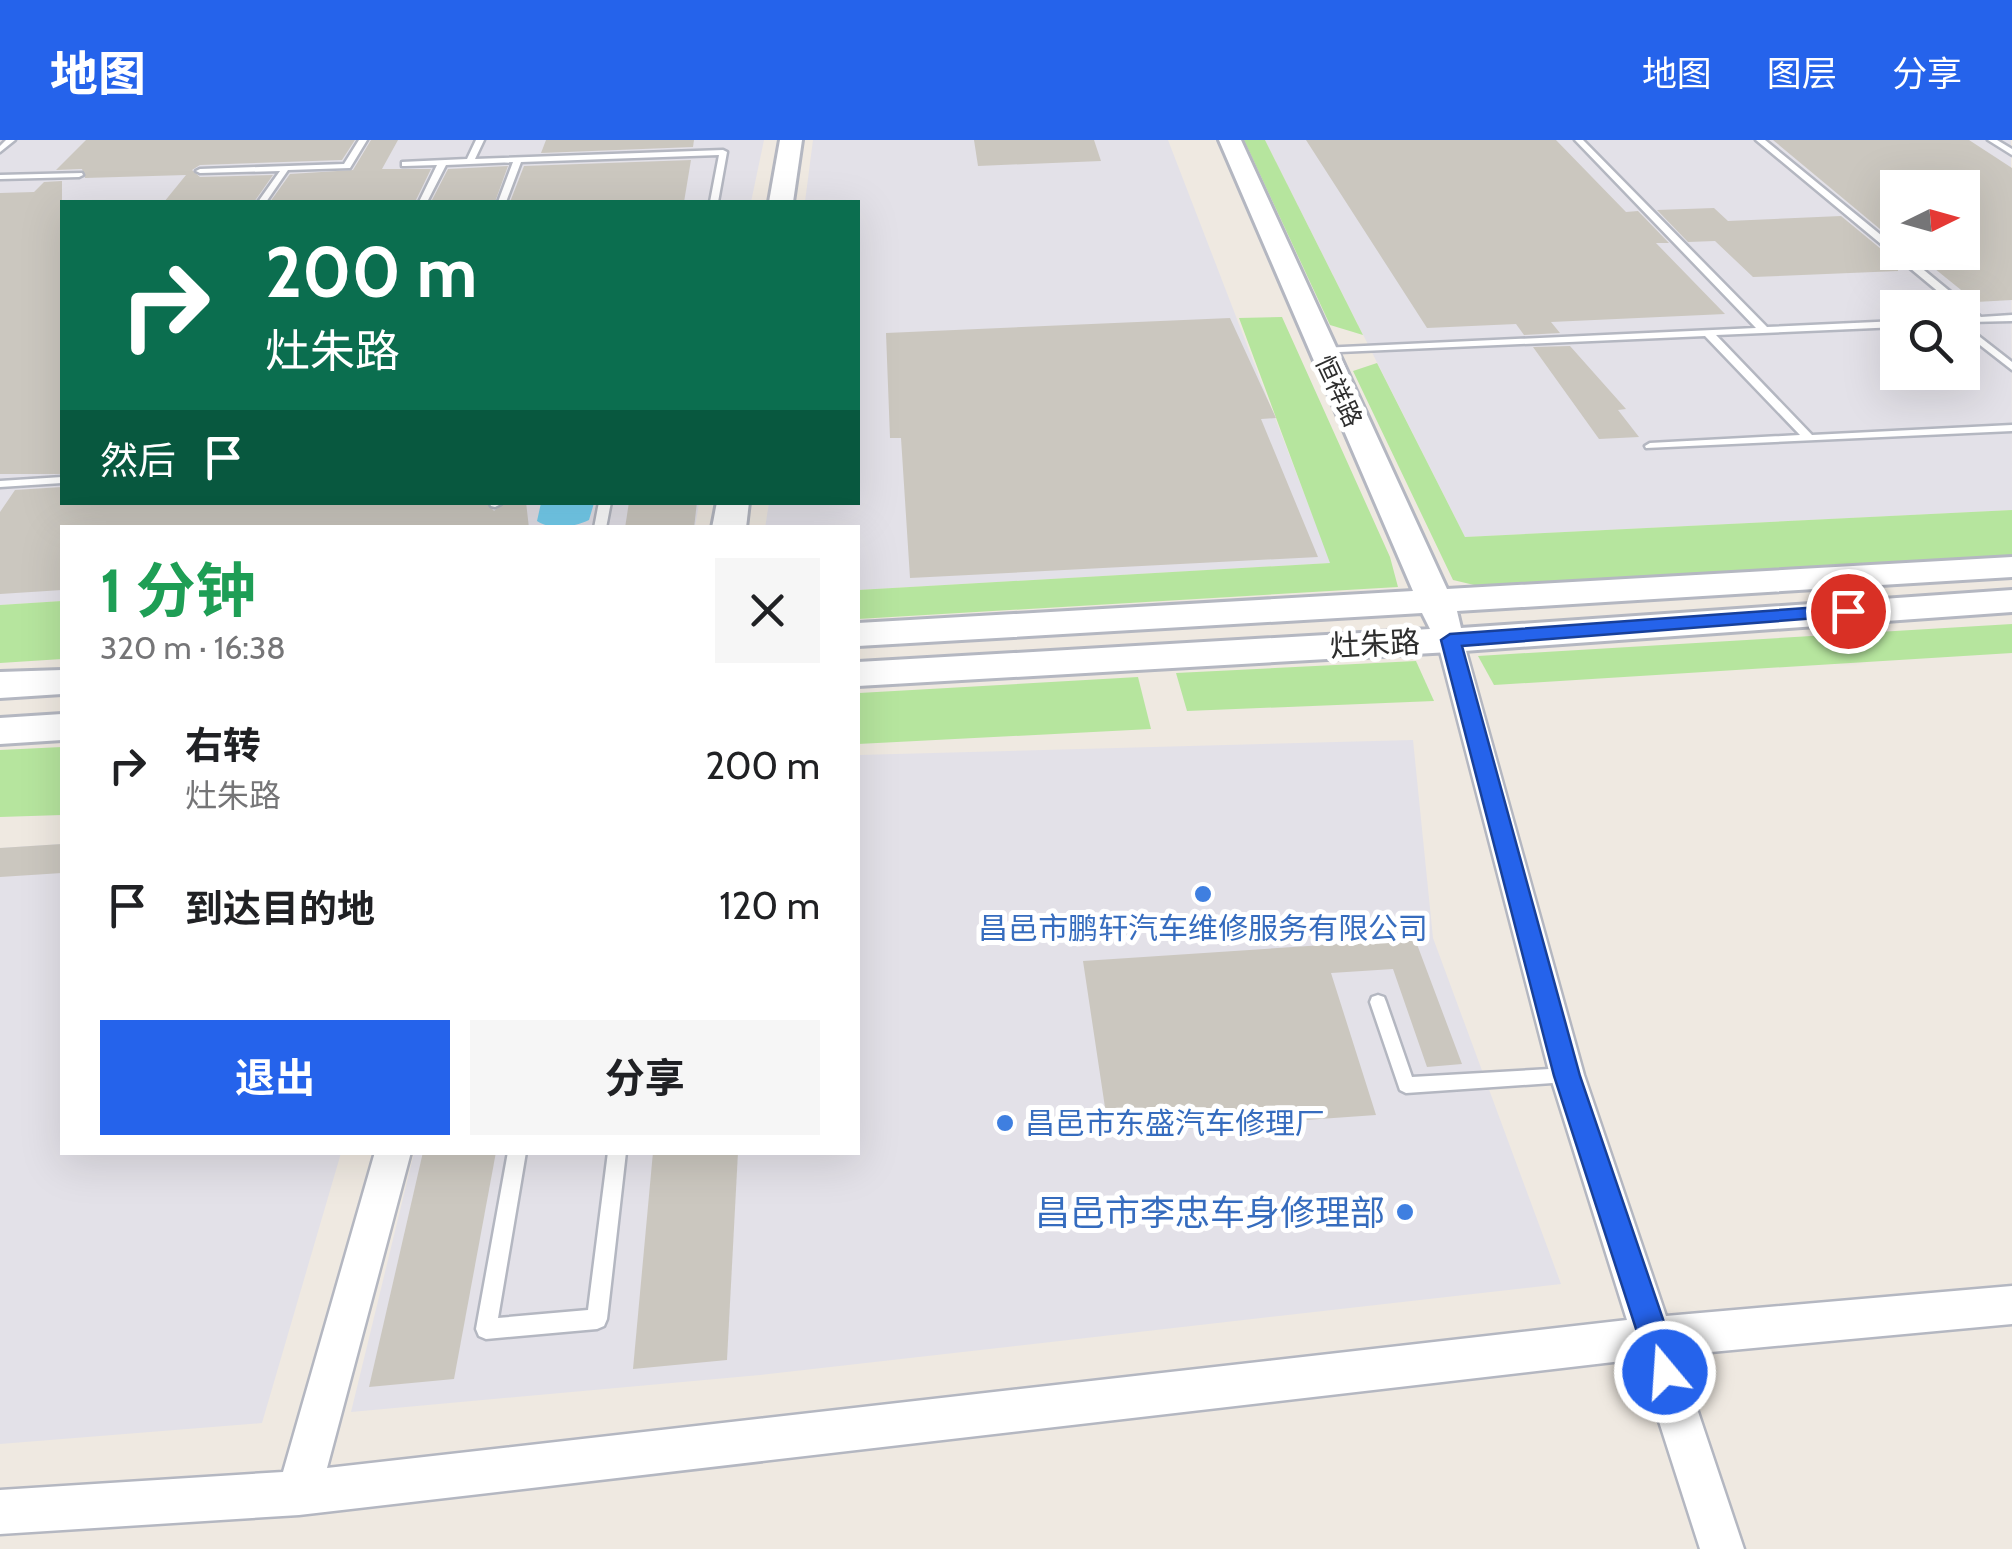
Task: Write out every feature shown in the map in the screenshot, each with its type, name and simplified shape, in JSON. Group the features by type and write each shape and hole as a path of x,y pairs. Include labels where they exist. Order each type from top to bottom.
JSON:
{"main road":[{"path":"781,200 791,140"},
{"name":"恒祥路","path":"1230,140 1321,352 1437,602 1450,640"},
{"name":"灶朱路","path":"860,634 2012,568"},
{"name":"灶朱路","path":"860,674 1450,640 2012,601"},
{"path":"0,685 60,682"},
{"path":"0,731 60,727"}],"street":[{"path":"1450,640 1567,1076 1722,1549"},
{"path":"299,1493 391,1155"},
{"path":"0,1512 299,1493 1654,1337 2012,1305"}],"lane":[{"path":"0,150 11,140"},
{"path":"200,171 348,166 363,140"},
{"path":"470,162 480,140"},
{"path":"1579,140 1764,330"},
{"path":"1760,140 1942,290"},
{"path":"1992,140 2012,153"},
{"path":"405,164 723,152 714,200"},
{"path":"503,200 518,160"},
{"path":"424,200 443,162"},
{"path":"263,200 286,168"},
{"path":"0,178 79,175"},
{"path":"1980,320 2012,318"},
{"path":"1321,352 1880,325"},
{"path":"1708,333 1809,438"},
{"path":"1980,339 2012,367"},
{"path":"1650,446 2012,428"},
{"path":"0,484 60,480"},
{"path":"1378,1002 1406,1085 1567,1076"},
{"path":"516,1155 486,1329 597,1319 617,1155"}],"shaded area":[{"path":"0,140 764,140 751,200 60,200 60,505 699,505 695,525 60,525 60,601 0,605"},
{"path":"813,140 1168,140 1331,563 860,590 860,525 765,525 769,505 860,505 860,200 805,200"},
{"path":"1265,140 2011,140 2012,510 1465,537"},
{"path":"1413,740 1433,938 1561,1284 760,1375 351,1412 414,1155 860,1155 860,755"},
{"path":"60,844 60,1155 340,1155 262,1423 0,1444 0,848"}],"green space":[{"path":"1244,140 1265,140 1363,335 1330,325"},
{"path":"1282,317 1390,557 1398,587 860,619 860,590 1330,563 1239,318"},
{"path":"1377,363 1465,537 2012,510 2012,556 1487,588 1453,580 1353,371"},
{"path":"60,601 60,659 0,663 0,605"},
{"path":"2012,624 2012,653 1494,685 1478,656"},
{"path":"1416,661 1434,701 1187,711 1176,673"},
{"path":"1138,677 1151,729 860,744 860,693"},
{"path":"60,747 60,815 0,817 0,750"}],"water":[{"path":"540,505 593,505 589,520 573,525 537,521"}],"building":[{"path":"86,140 355,140 342,160 200,165 192,170 200,177 273,175 255,200 166,200 186,175 85,178 82,169 56,170"},
{"path":"371,140 398,140 382,169 431,169 416,200 271,200 290,174 353,170"},
{"path":"546,140 694,140 693,147 541,153"},
{"path":"974,140 1094,140 1101,161 978,166"},
{"path":"1306,140 1556,140 1626,212 1638,211 1669,243 1656,243 1725,314 1551,322 1560,333 1524,335 1516,324 1427,328"},
{"path":"1773,140 1969,140 2012,168 2012,300 1980,302 1980,290 1961,290 1936,270 1980,270 1980,170 1880,170 1880,229"},
{"path":"691,160 684,200 511,200 524,166"},
{"path":"508,166 496,200 432,200 448,169"},
{"path":"62,181 60,474 0,474 0,193 34,192 44,182"},
{"path":"1714,208 1728,221 1841,216 1880,248 1880,270 1898,271 1753,277 1715,241 1688,242 1657,210"},
{"path":"1230,318 1276,418 1261,419 1318,557 910,578 901,438 890,438 886,333"},
{"path":"1570,346 1626,409 1618,410 1639,437 1599,439 1533,347"},
{"path":"60,487 60,505 489,505 494,511 501,505 526,505 529,525 60,525 60,590 0,594 0,512 15,490"},
{"path":"629,505 697,505 694,525 625,525"},
{"path":"60,844 60,873 0,877 0,848"},
{"path":"1415,939 1462,1064 1427,1067 1393,969 1331,973 1376,1115 1109,1134 1083,961"},
{"path":"422,1155 495,1155 454,1379 369,1387"},
{"path":"653,1155 738,1155 727,1360 633,1369"}],"place":[{"name":"昌邑市鹏轩汽车维修服务有限公司","path":"1203,894"},
{"name":"昌邑市东盛汽车修理厂","path":"1005,1123"},
{"name":"昌邑市李忠车身修理部","path":"1405,1212"}],"route":[{"path":"1665,1372 1567,1076 1450,640 1848,611"}]}
